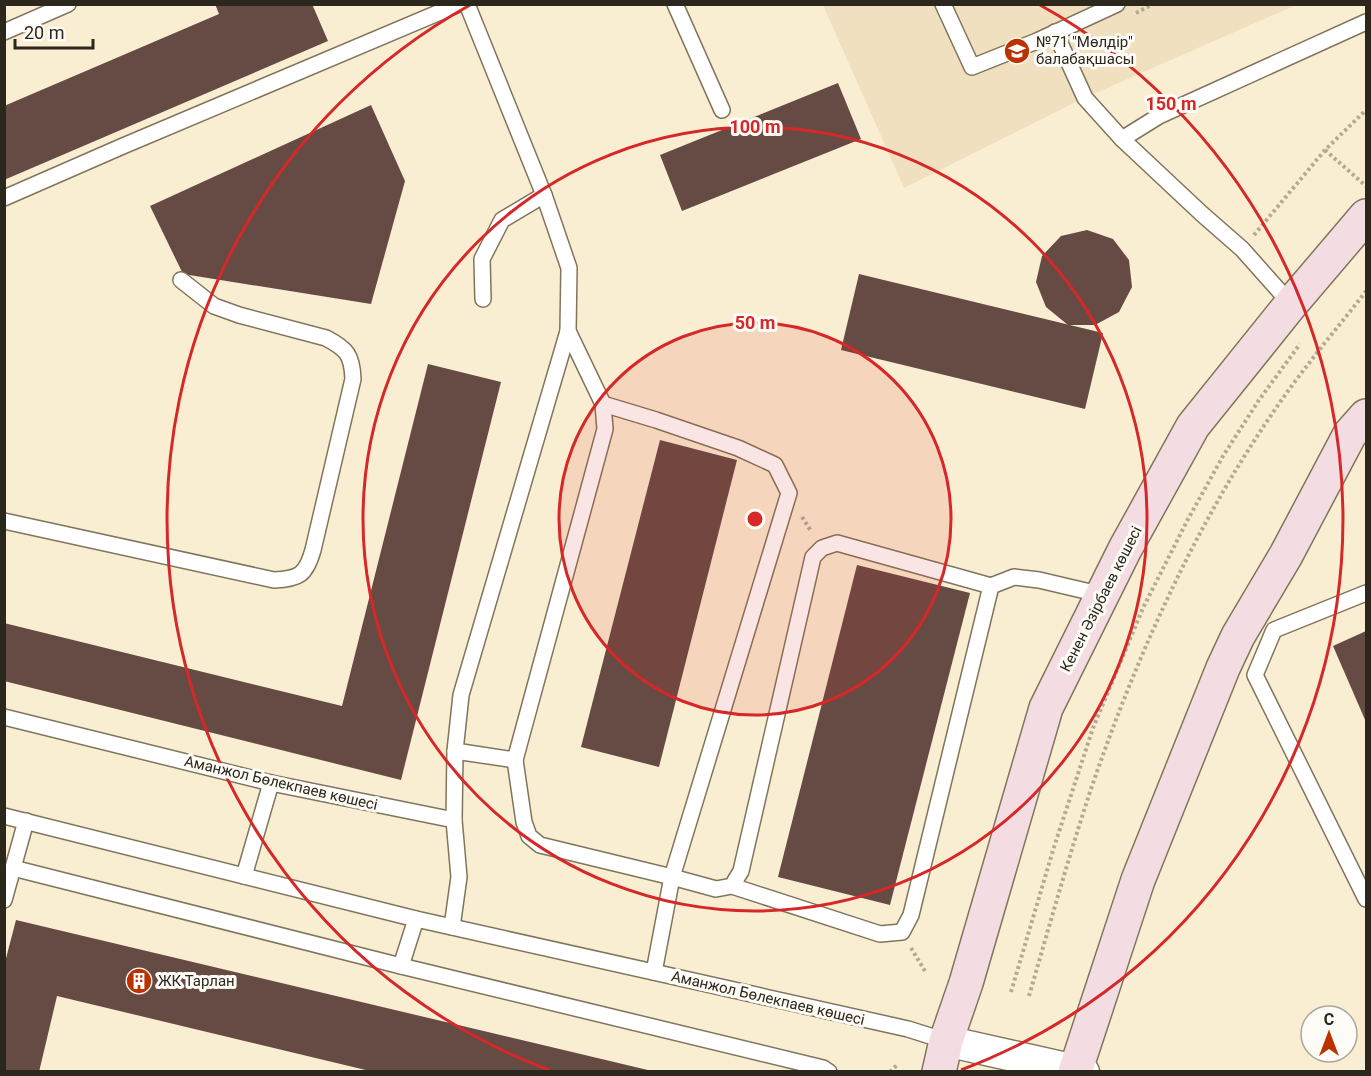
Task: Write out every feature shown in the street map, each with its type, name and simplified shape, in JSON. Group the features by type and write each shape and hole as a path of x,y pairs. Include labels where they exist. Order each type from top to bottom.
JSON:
{"street":[{"name":"Кенен Әзірбаев көшесі","path":"943,1056 1047,708 1125,549 1193,426 1291,304 1366,216"},
{"path":"1078,1071 1138,880 1223,668 1251,644 1286,555 1350,434 1366,416"},
{"name":"Аманжол Бөлекпаев көшесі","path":"943,1056 1078,1071"}],"lane":[{"path":"4,32 68,4"},
{"path":"4,198 459,4"},
{"path":"452,927 459,877 454,820 456,751 461,695 568,331 569,268 544,195 467,4"},
{"path":"675,4 722,110"},
{"path":"943,4 972,67 1037,41 1117,4"},
{"path":"1122,139 1159,116 1366,22"},
{"path":"1055,32 1085,98 1122,139 1242,249 1291,304"},
{"path":"483,299 482,260 502,220 544,195"},
{"path":"4,521 274,580 288,579 302,574 309,564 313,550 353,379 352,364 348,353 326,338 214,306 181,280"},
{"path":"568,331 603,404 605,429 515,760 524,822 529,836 540,845 716,889 732,886 879,934 902,932 911,915 991,586"},
{"path":"603,404 738,448 775,465 789,492 672,877 654,972"},
{"path":"732,886 741,871 813,557 822,548 837,543 991,586 1014,577 1039,580 1102,595"},
{"path":"1366,593 1274,630 1251,644 1255,675 1366,899"},
{"name":"Аманжол Бөлекпаев көшесі","path":"4,717 271,783 454,820"},
{"path":"456,751 515,760"},
{"path":"244,876 271,783"},
{"name":"Аманжол Бөлекпаев көшесі","path":"4,816 416,919 908,1029 943,1056"},
{"path":"4,900 26,821"},
{"path":"12,868 829,1071"},
{"path":"401,966 416,919"}],"path":[{"path":"1242,249 1325,150 1366,110"},
{"path":"1325,150 1366,186"},
{"path":"1029,996 1090,791 1123,702 1158,619 1193,546 1232,477 1309,362 1366,291"},
{"path":"1011,992 1054,847 1093,728 1143,608 1223,456 1259,400 1300,344"},
{"path":"789,492 822,548"},
{"path":"890,1071 898,1064"}],"shaded area":[{"name":"№71 \"Мөлдір\" балабақшасы","path":"823,5 1296,5 1080,100 904,188"}],"building":[{"path":"215,4 312,4 328,41 4,180 4,106 219,14"},
{"path":"838,83 861,139 682,211 660,155"},
{"path":"371,105 405,181 371,304 183,274 150,206"},
{"path":"1087,230 1113,239 1129,260 1132,287 1119,312 1095,325 1068,325 1046,307 1036,282 1042,256 1061,236"},
{"path":"859,274 1103,333 1085,409 841,350"},
{"path":"428,364 501,382 401,780 4,681 4,623 342,706"},
{"path":"660,440 737,460 659,767 581,747"},
{"path":"857,565 970,593 890,905 778,877"},
{"path":"1366,631 1366,722 1333,646"},
{"name":"ЖК Тарлан","path":"16,920 652,1072 374,1072 57,996 39,1072 4,1072 4,966"}],"place":[{"name":"№71 \"Мөлдір\" балабақшасы","path":"1017,51"},
{"name":"ЖК Тарлан","path":"139,981"}]}
